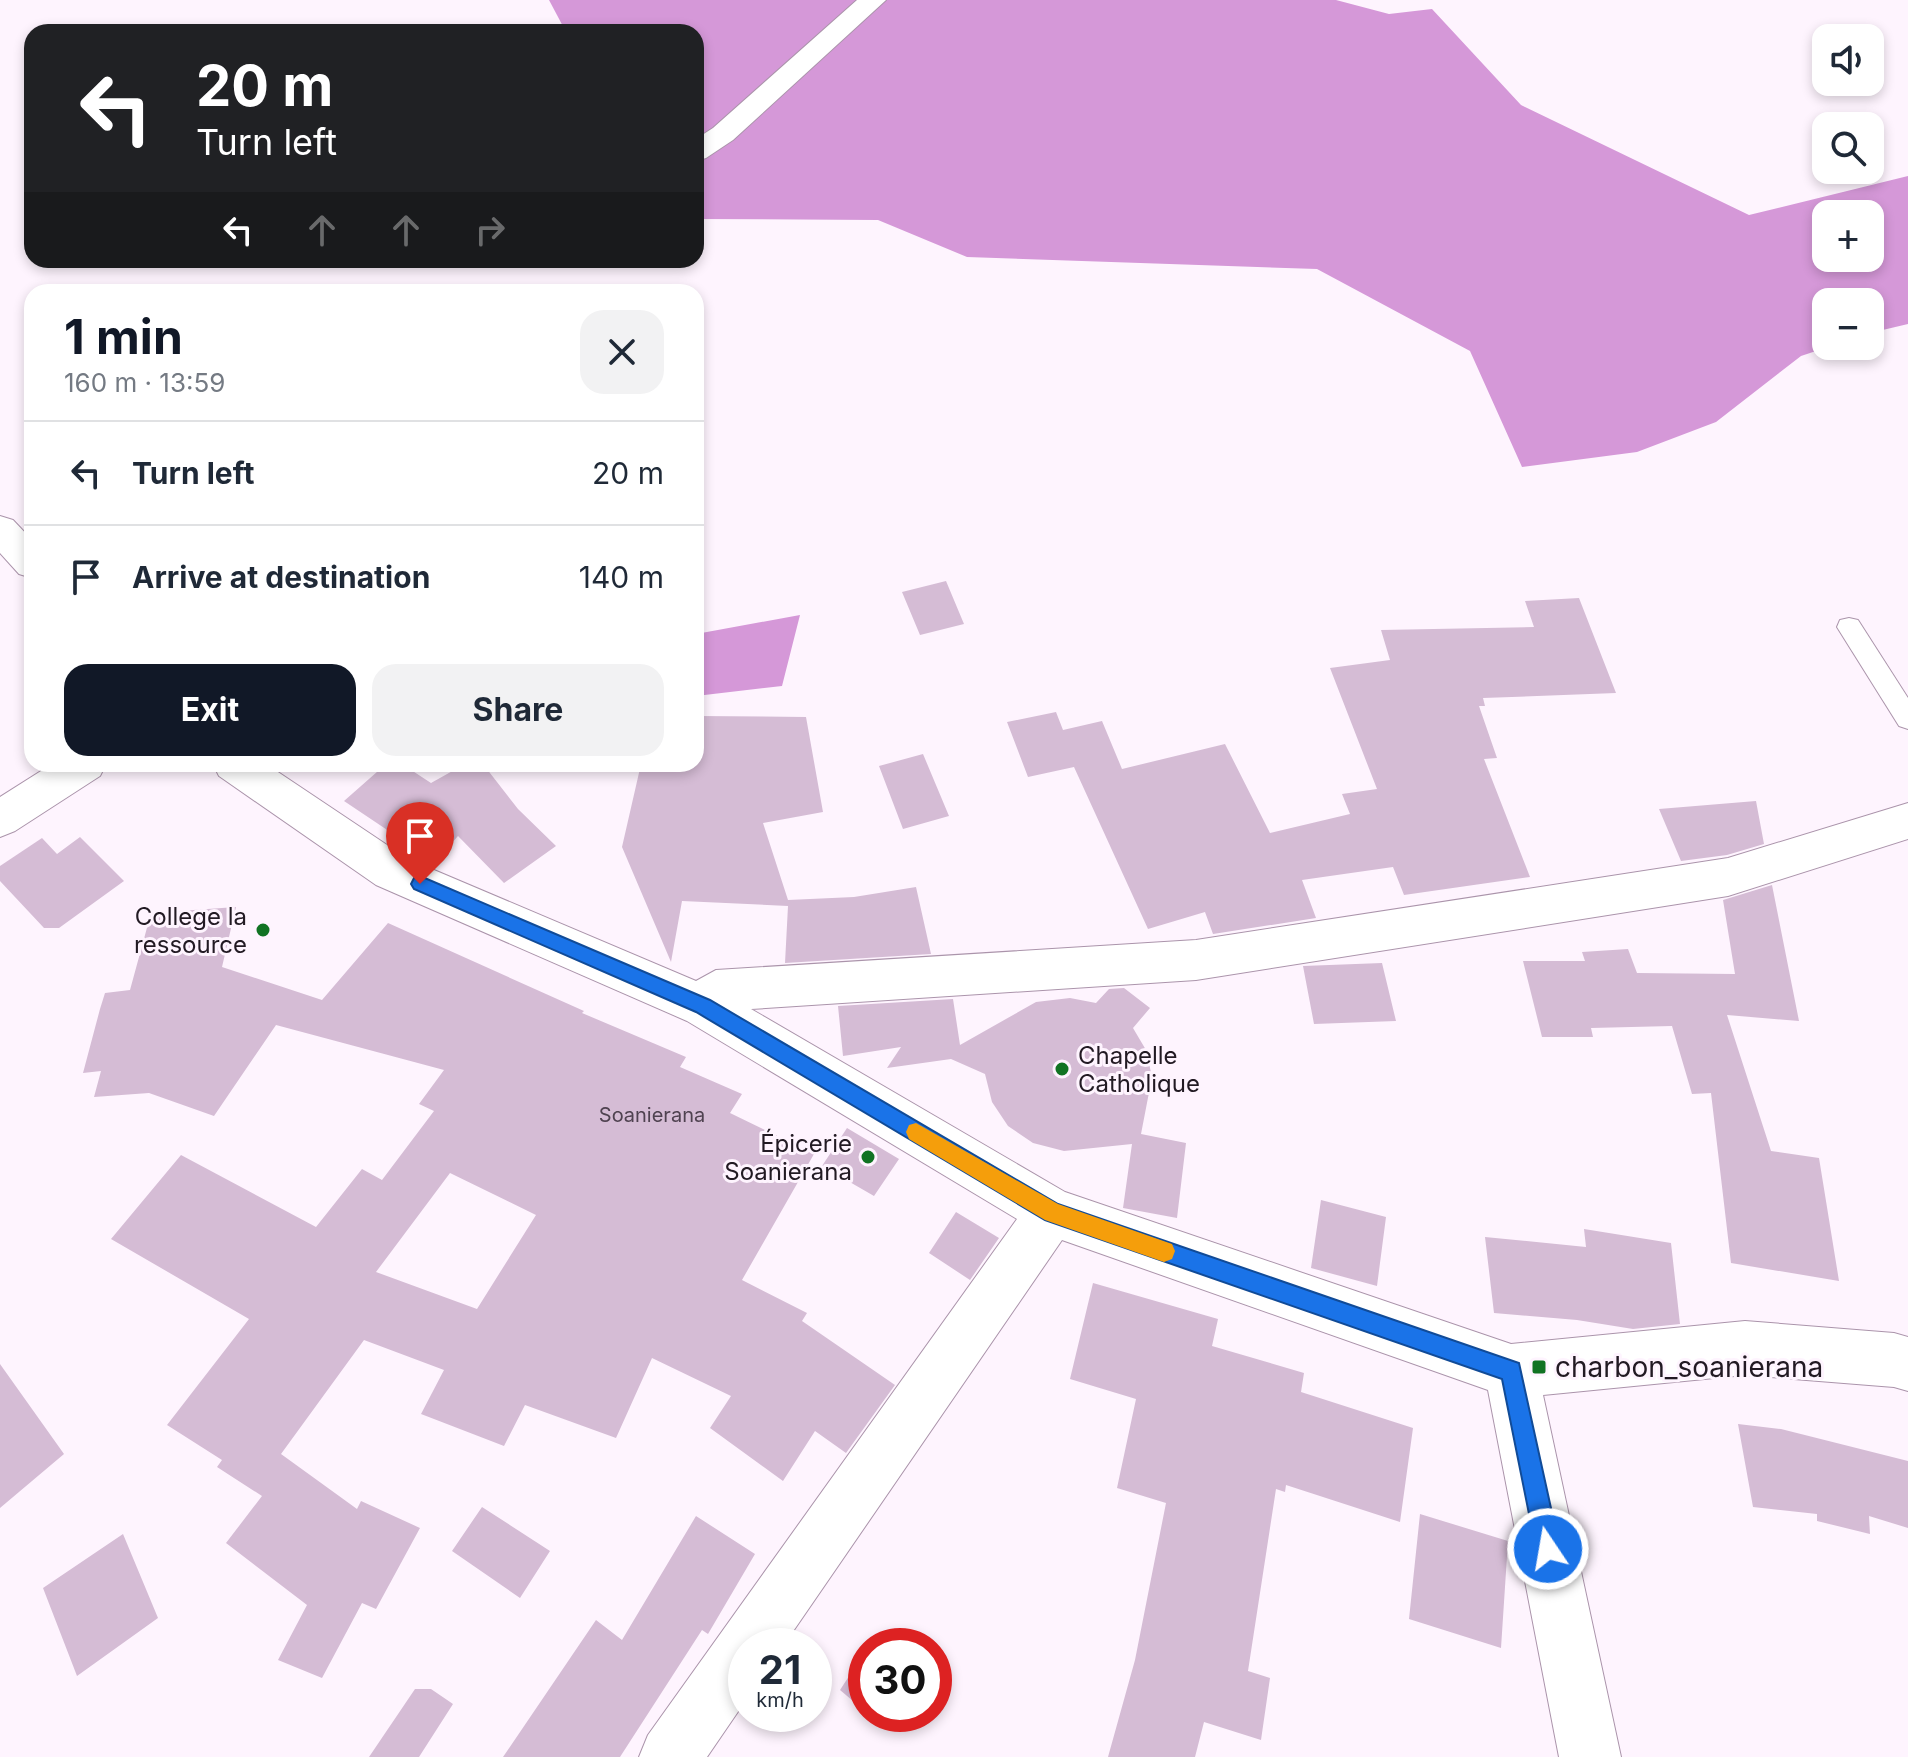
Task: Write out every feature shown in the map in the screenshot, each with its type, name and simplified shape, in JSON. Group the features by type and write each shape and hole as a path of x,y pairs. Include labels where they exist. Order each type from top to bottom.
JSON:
{"street":[{"path":"704,147 723,134 873,0"},
{"path":"0,529 24,555"},
{"path":"0,819 73,772"},
{"path":"246,772 392,872 703,1006 1052,1212 1511,1371 1745,1348 1894,1360 1908,1364"},
{"path":"703,1006 716,991 1196,960 1728,877 1908,821"},
{"path":"761,1628 1052,1212"},
{"path":"1511,1371 1590,1757"},
{"path":"670,1757 728,1675"}],"lane":[{"path":"1849,627 1908,719"}],"shaded area":[{"path":"549,0 1336,0 1389,14 1432,9 1521,105 1749,215 1908,176 1908,324 1884,330 1884,288 1812,288 1812,352 1801,356 1716,422 1637,452 1522,467 1470,351 1317,269 967,257 878,220 704,219 704,24 562,24"},
{"path":"800,615 782,686 704,695 704,633"}],"building":[{"path":"946,581 964,624 920,635 902,592"},
{"path":"1579,598 1616,693 1483,698 1485,706 1479,706 1497,758 1484,759 1530,877 1404,895 1393,867 1302,880 1316,918 1213,934 1205,912 1148,929 1074,767 1028,777 1007,722 1056,712 1063,730 1102,721 1122,769 1225,744 1270,833 1350,814 1342,794 1377,789 1330,668 1390,660 1381,630 1534,627 1525,601"},
{"path":"704,716 806,717 823,812 763,823 788,900 854,897 916,887 931,954 785,963 788,906 682,901 671,962 622,847 639,772 704,772"},
{"path":"923,754 949,816 903,829 879,766"},
{"path":"377,772 414,772 431,783 451,772 489,772 518,809 556,846 504,883 458,836 435,862 344,801"},
{"path":"1756,801 1764,844 1727,855 1681,861 1659,809"},
{"path":"80,837 124,881 59,928 44,928 0,881 0,866 42,838 57,854"},
{"path":"1772,885 1799,1021 1727,1015 1771,1151 1819,1158 1839,1281 1731,1263 1711,1093 1692,1094 1672,1026 1591,1028 1593,1037 1542,1037 1523,961 1585,961 1582,952 1628,949 1637,973 1735,974 1723,900"},
{"path":"236,907 222,967 322,1000 388,923 584,1011 582,1013 686,1057 680,1067 742,1094 730,1113 814,1154 742,1280 807,1313 802,1321 895,1385 846,1453 815,1431 783,1481 710,1428 731,1396 652,1358 616,1438 525,1405 504,1446 421,1414 444,1370 364,1340 281,1454 357,1509 361,1501 420,1528 376,1609 362,1603 322,1678 278,1660 307,1605 226,1543 262,1496 217,1467 222,1460 167,1425 249,1319 111,1239 181,1155 316,1227 362,1169 382,1180 434,1111 419,1104 444,1070 276,1025 214,1116 149,1093 94,1097 101,1071 83,1073 100,1009 105,993 130,990 151,913","holes":["450,1173 536,1215 477,1309 376,1272"]},
{"path":"1382,963 1396,1021 1314,1024 1303,966"},
{"name":"Chapelle Catholique","path":"1124,988 1150,1008 1133,1028 1146,1050 1152,1077 1141,1134 1186,1143 1177,1218 1123,1208 1132,1144 1064,1151 1033,1143 1008,1126 992,1102 985,1074 951,1059 887,1068 901,1047 843,1056 838,1006 953,999 960,1045 1036,1002 1070,998 1096,1003 1109,989"},
{"path":"847,1128 899,1159 874,1196 822,1166"},
{"path":"1321,1200 1386,1217 1377,1286 1311,1268"},
{"path":"956,1212 999,1238 970,1280 929,1253"},
{"path":"1584,1229 1671,1243 1680,1324 1633,1329 1577,1320 1494,1313 1485,1237 1586,1247"},
{"path":"1093,1283 1218,1319 1212,1346 1304,1373 1301,1392 1413,1428 1400,1522 1286,1485 1285,1492 1276,1489 1248,1671 1270,1678 1261,1740 1204,1722 1195,1757 1108,1757 1135,1660 1166,1503 1117,1488 1136,1399 1070,1379"},
{"path":"0,1364 64,1454 0,1508"},
{"path":"1738,1424 1781,1429 1908,1461 1908,1528 1869,1516 1870,1534 1817,1521 1817,1514 1753,1507"},
{"path":"482,1507 550,1551 520,1598 452,1551"},
{"path":"1420,1514 1508,1541 1501,1648 1409,1619"},
{"path":"696,1516 755,1554 708,1634 702,1630 620,1757 503,1757 596,1620 622,1640"},
{"path":"123,1534 158,1618 77,1676 43,1588"},
{"path":"848,1678 848,1697 840,1690"},
{"path":"415,1689 431,1689 453,1704 419,1757 369,1757"}],"slow traffic":[{"path":"916,1132 1052,1212 1164,1251"}],"place":[{"name":"College la ressource","path":"263,930"},
{"name":"Chapelle Catholique","path":"1062,1069"},
{"name":"Épicerie Soanierana","path":"868,1157"},
{"name":"charbon_soanierana","path":"1539,1367"}],"route":[{"path":"420,884 703,1006 1052,1212 1511,1371 1548,1549"}]}
